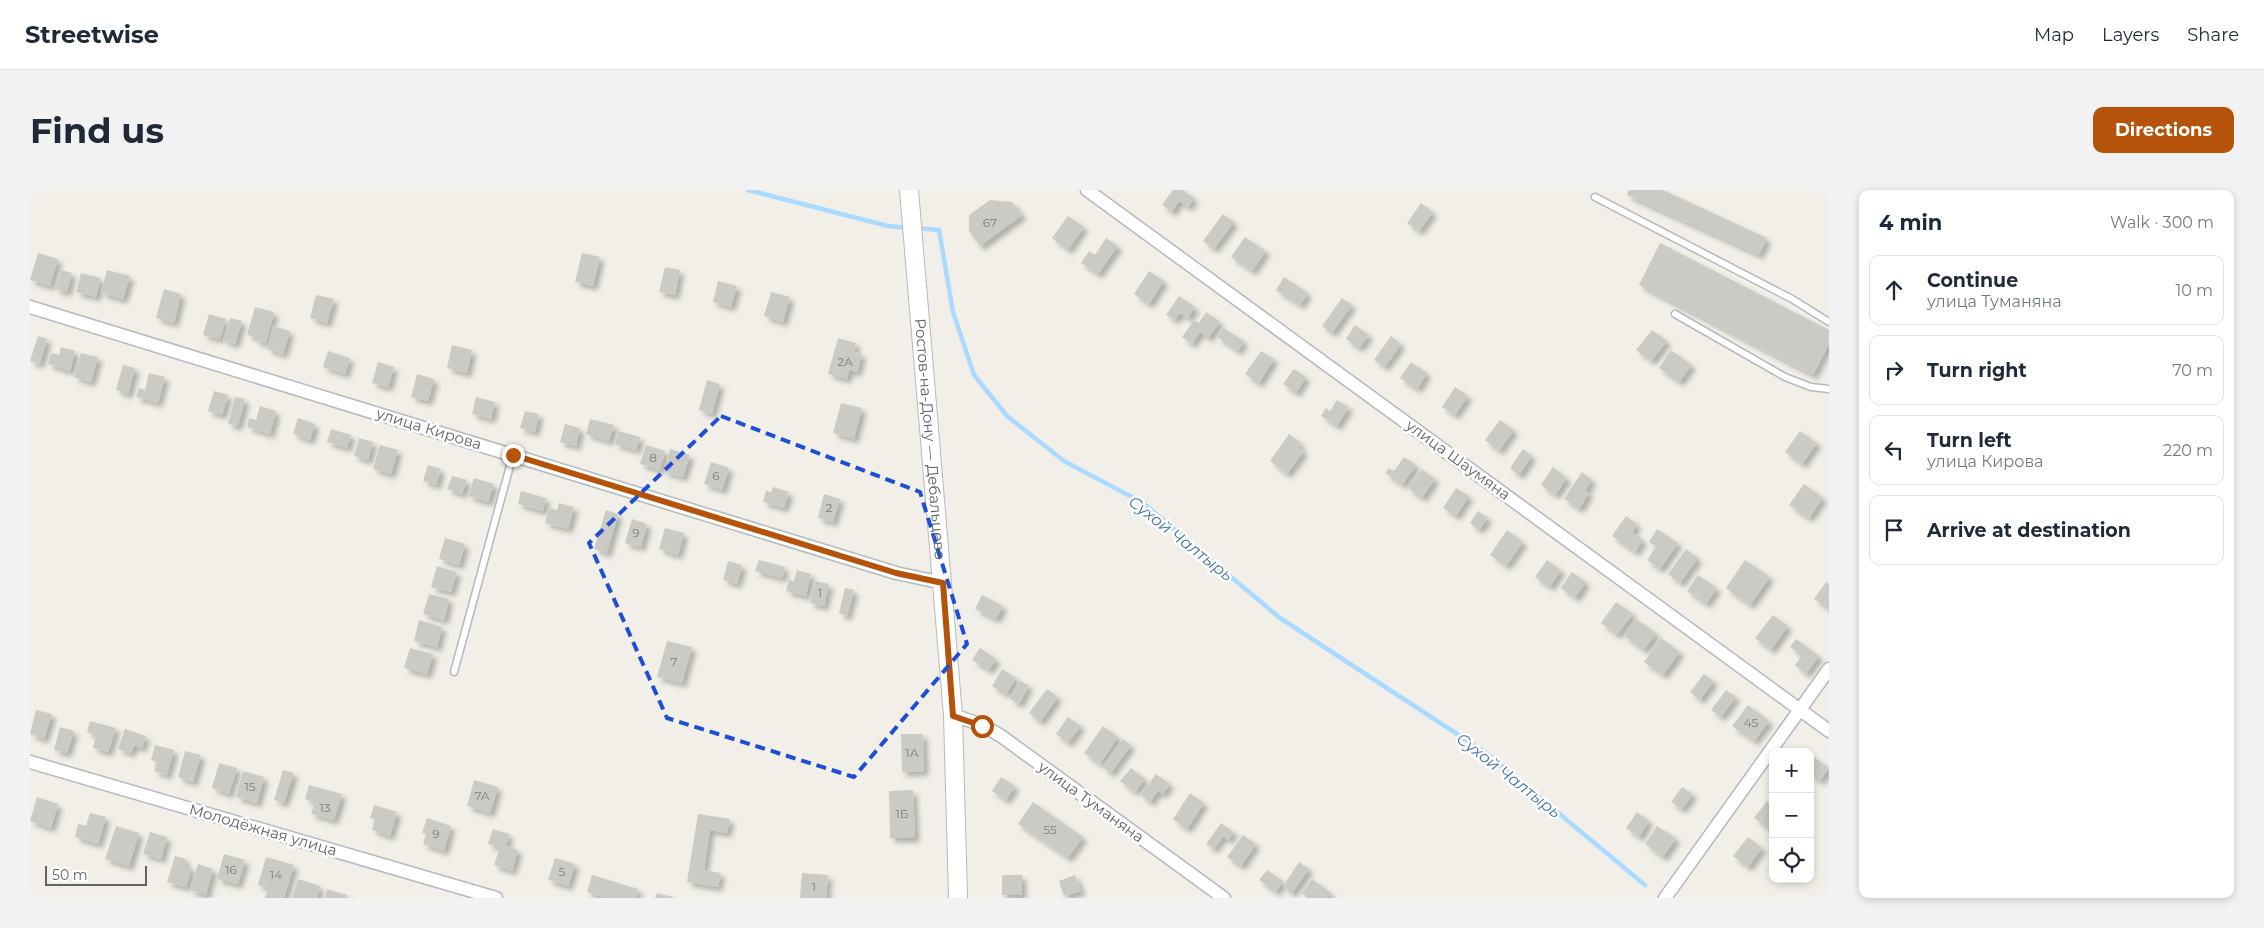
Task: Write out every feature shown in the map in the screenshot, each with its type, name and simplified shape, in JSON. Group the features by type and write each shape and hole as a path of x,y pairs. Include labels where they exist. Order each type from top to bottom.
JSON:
{"street":[{"name":"улица Шаумяна","path":"1087,190 1829,731"},
{"name":"Ростов-на-Дону — Дебальцево","path":"909,198 953,716 958,898"},
{"name":"улица Кирова","path":"30,308 896,573 943,583"},
{"path":"1665,898 1829,669"},
{"name":"улица Туманяна","path":"953,716 982,726 1001,736 1224,898"},
{"name":"Молодёжная улица","path":"30,762 496,898"}],"lane":[{"path":"1594,197 1792,299 1829,322"},
{"path":"1675,314 1785,377 1811,387 1829,389"},
{"path":"454,672 513,455"}],"highlighted area":[{"path":"721,416 920,492 967,644 854,777 667,718 589,543"}],"building":[{"path":"1173,190 1183,190 1194,198 1188,207 1179,201 1172,212 1162,205"},
{"path":"1629,190 1663,190 1767,238 1759,255 1627,195"},
{"path":"990,200 1012,202 1022,215 980,246 969,231 969,215"},
{"path":"1421,203 1433,212 1419,231 1407,223"},
{"path":"1223,214 1234,222 1214,249 1203,241"},
{"path":"1068,216 1084,227 1068,250 1052,238"},
{"path":"1245,237 1266,251 1252,271 1231,257"},
{"path":"1106,238 1118,246 1098,274 1081,263 1089,251 1095,255"},
{"path":"1660,243 1829,330 1829,344 1813,375 1639,285"},
{"path":"38,253 58,259 50,286 30,280"},
{"path":"582,253 600,257 593,286 575,282"},
{"path":"665,267 680,270 675,295 659,292"},
{"path":"61,270 72,273 67,292 55,289"},
{"path":"107,270 130,276 123,299 101,293"},
{"path":"1149,271 1164,281 1149,304 1134,294"},
{"path":"81,273 101,278 96,297 76,292"},
{"path":"1284,277 1308,293 1300,305 1276,290"},
{"path":"718,281 737,286 731,307 713,302"},
{"path":"164,289 181,294 174,323 156,318"},
{"path":"771,292 790,297 783,322 764,316"},
{"path":"316,295 334,299 327,323 310,318"},
{"path":"1179,296 1195,307 1188,318 1180,313 1175,320 1166,315"},
{"path":"1342,298 1352,305 1332,333 1322,326"},
{"path":"255,307 274,312 266,343 255,341 256,337 247,335"},
{"path":"1206,312 1220,322 1208,338 1200,332 1192,344 1182,337 1194,320 1199,323"},
{"path":"209,314 226,319 220,339 203,335"},
{"path":"230,318 242,321 235,344 223,340"},
{"path":"1355,325 1369,335 1359,348 1346,339"},
{"path":"273,326 290,331 283,354 267,349"},
{"path":"1223,328 1244,341 1238,351 1217,337"},
{"path":"1652,330 1667,341 1651,361 1636,350"},
{"path":"38,336 47,339 40,364 30,361"},
{"path":"1391,336 1401,344 1385,367 1374,360"},
{"path":"838,338 856,343 854,352 862,354 857,372 849,370 847,379 828,374"},
{"path":"452,345 472,350 467,373 447,368"},
{"path":"61,347 75,351 70,371 48,364 51,353 59,355"},
{"path":"1671,350 1692,365 1679,382 1659,368"},
{"path":"328,351 350,358 345,374 323,367"},
{"path":"1261,351 1274,359 1259,383 1245,374"},
{"path":"81,353 98,357 91,382 74,377"},
{"path":"378,362 394,367 388,387 372,383"},
{"path":"1411,362 1427,373 1417,389 1400,378"},
{"path":"123,365 135,368 128,394 116,390"},
{"path":"1294,369 1306,377 1296,393 1283,384"},
{"path":"149,373 165,377 158,403 136,397 139,388 145,390"},
{"path":"417,374 434,379 428,401 411,397"},
{"path":"707,380 720,384 712,414 699,410"},
{"path":"1455,387 1468,396 1455,415 1442,407"},
{"path":"214,391 228,395 222,415 208,411"},
{"path":"235,397 245,399 238,426 228,424"},
{"path":"476,397 495,402 491,419 472,414"},
{"path":"1337,400 1349,407 1337,426 1321,416 1326,408 1330,411"},
{"path":"841,403 862,408 854,439 833,433"},
{"path":"260,406 276,411 270,434 247,427 249,418 256,420"},
{"path":"525,411 539,414 535,432 520,428"},
{"path":"298,418 315,424 310,440 293,434"},
{"path":"590,419 614,425 609,441 586,434"},
{"path":"1500,420 1514,430 1499,451 1485,440"},
{"path":"565,424 580,428 576,446 560,442"},
{"path":"331,429 351,435 347,448 327,442"},
{"path":"618,431 640,437 636,450 615,444"},
{"path":"1800,431 1817,443 1802,464 1785,452"},
{"path":"1289,434 1301,443 1298,447 1304,451 1287,474 1270,461"},
{"path":"359,438 373,442 368,460 354,456"},
{"path":"380,445 398,450 391,474 373,469"},
{"path":"646,445 665,451 660,470 640,464"},
{"path":"670,449 690,455 683,477 664,472"},
{"path":"1523,449 1532,456 1519,475 1510,468"},
{"path":"1404,457 1416,465 1402,485 1385,473 1389,468 1394,471"},
{"path":"711,462 729,468 722,490 704,484"},
{"path":"428,465 441,469 436,485 423,481"},
{"path":"1553,467 1567,478 1555,495 1541,485"},
{"path":"1422,469 1435,479 1422,498 1408,488"},
{"path":"1582,472 1592,480 1585,491 1589,493 1579,509 1564,499"},
{"path":"452,476 467,480 462,494 447,489"},
{"path":"474,478 494,484 488,502 468,496"},
{"path":"1804,484 1823,498 1809,518 1789,505"},
{"path":"773,487 789,492 784,508 763,502 766,491 771,492"},
{"path":"1456,488 1469,496 1456,516 1443,508"},
{"path":"521,491 546,498 543,511 518,504"},
{"path":"824,494 840,499 833,522 818,518"},
{"path":"559,503 574,507 568,529 545,523 549,508 557,510"},
{"path":"606,510 618,514 607,553 594,549"},
{"path":"1478,511 1488,518 1479,530 1470,523"},
{"path":"1626,516 1637,524 1632,532 1643,540 1635,552 1612,536"},
{"path":"632,519 647,524 641,547 625,543"},
{"path":"665,528 684,533 678,555 659,549"},
{"path":"1657,529 1678,543 1660,569 1647,560 1656,546 1649,542"},
{"path":"1507,530 1523,542 1506,566 1490,555"},
{"path":"445,538 465,544 459,565 439,559"},
{"path":"1686,549 1698,558 1680,583 1668,574"},
{"path":"759,560 785,567 782,578 755,571"},
{"path":"1547,560 1561,570 1550,587 1535,577"},
{"path":"1745,560 1770,577 1750,605 1726,588"},
{"path":"728,561 742,565 737,584 723,580"},
{"path":"437,566 457,572 451,592 431,587"},
{"path":"797,570 811,574 806,596 786,591 789,580 794,581"},
{"path":"1572,572 1586,582 1575,598 1561,588"},
{"path":"1698,575 1717,588 1706,604 1687,591"},
{"path":"815,581 829,584 824,606 810,603"},
{"path":"1826,582 1829,584 1829,609 1814,599"},
{"path":"845,588 854,590 847,616 839,613"},
{"path":"429,594 449,599 444,620 423,614"},
{"path":"982,595 1003,606 996,619 975,609"},
{"path":"1616,602 1633,614 1617,635 1601,623"},
{"path":"1773,615 1788,626 1771,650 1755,638"},
{"path":"1636,619 1656,633 1644,650 1624,636"},
{"path":"419,620 442,627 437,647 414,641"},
{"path":"1661,638 1680,652 1663,675 1644,662"},
{"path":"1796,639 1819,656 1806,674 1795,665 1802,656 1790,647"},
{"path":"667,641 692,647 682,683 657,677"},
{"path":"410,648 433,654 427,674 404,668"},
{"path":"980,648 996,659 989,670 972,660"},
{"path":"1002,669 1016,678 1006,694 992,686"},
{"path":"1704,674 1714,681 1700,700 1690,692"},
{"path":"1020,681 1029,685 1019,704 1010,699"},
{"path":"1047,689 1058,697 1040,722 1029,713"},
{"path":"1726,690 1736,697 1721,717 1711,710"},
{"path":"1748,705 1769,721 1754,741 1732,726"},
{"path":"36,710 52,714 44,739 30,734"},
{"path":"1068,717 1081,726 1068,743 1056,734"},
{"path":"90,721 116,728 108,752 93,748 96,735 87,732"},
{"path":"1103,726 1118,737 1100,764 1084,753"},
{"path":"60,727 74,731 67,753 54,750"},
{"path":"125,729 146,736 142,748 134,745 131,753 118,749"},
{"path":"901,734 923,734 924,771 902,772"},
{"path":"1123,739 1131,745 1111,773 1102,767"},
{"path":"155,745 174,750 167,775 154,771 157,762 151,760"},
{"path":"185,751 201,755 193,782 178,777"},
{"path":"1814,757 1829,768 1820,781 1814,777"},
{"path":"219,763 237,768 229,794 212,788"},
{"path":"1131,768 1145,779 1135,792 1120,781"},
{"path":"283,770 294,773 284,803 274,800"},
{"path":"243,771 264,777 257,803 236,797"},
{"path":"1156,774 1170,784 1163,794 1158,791 1150,802 1140,795"},
{"path":"1001,777 1015,786 1006,800 992,791"},
{"path":"474,780 498,787 490,813 467,806"},
{"path":"309,785 342,794 334,820 311,814 315,802 305,799"},
{"path":"1682,787 1693,794 1682,809 1671,802"},
{"path":"913,790 915,838 890,838 889,791"},
{"path":"1190,793 1204,803 1187,829 1173,819"},
{"path":"37,797 58,804 51,828 30,821"},
{"path":"1767,801 1769,802 1769,829 1754,818"},
{"path":"1033,802 1083,837 1068,858 1018,824"},
{"path":"374,805 397,812 390,836 372,830 375,819 370,818"},
{"path":"1637,812 1649,821 1639,837 1626,828"},
{"path":"90,813 106,817 98,844 75,837 78,824 86,826"},
{"path":"698,814 730,819 727,833 710,830 704,870 721,873 718,887 687,882"},
{"path":"427,818 451,826 444,851 423,844 426,834 422,833"},
{"path":"1221,823 1234,832 1228,840 1223,836 1214,849 1206,844"},
{"path":"116,826 139,833 129,866 105,859"},
{"path":"1657,826 1676,838 1663,857 1645,844"},
{"path":"493,829 509,834 506,846 518,850 512,871 494,865 500,847 488,844"},
{"path":"150,832 167,837 161,859 143,854"},
{"path":"1243,835 1256,844 1241,866 1227,857"},
{"path":"1748,837 1762,848 1748,867 1733,856"},
{"path":"224,854 245,860 238,884 217,879"},
{"path":"175,856 186,859 184,865 192,868 186,887 167,882"},
{"path":"266,857 294,865 284,898 265,898 268,888 258,885"},
{"path":"555,858 575,864 568,886 548,880"},
{"path":"1299,862 1309,869 1292,893 1283,886"},
{"path":"198,864 213,869 206,895 190,890"},
{"path":"1267,870 1283,881 1276,892 1259,880"},
{"path":"802,873 828,875 826,898 800,898"},
{"path":"592,875 638,889 636,898 606,898 587,892"},
{"path":"1002,875 1022,875 1022,895 1002,895"},
{"path":"1075,875 1081,891 1064,896 1059,881"},
{"path":"298,879 320,886 317,898 292,898"},
{"path":"1312,879 1331,893 1327,898 1307,898 1302,893"},
{"path":"327,889 347,895 347,898 325,898"},
{"path":"657,893 673,897 673,898 655,898"}],"waterway":[{"name":"Сухой Чалтырь","path":"748,190 888,226 908,228"},
{"name":"Сухой Чалтырь","path":"916,228 939,230 953,312 974,375 1007,416 1064,461 1143,503 1280,618 1486,753 1645,885"}],"route":[{"path":"513,455 896,573 943,583 953,716 982,726"}]}
